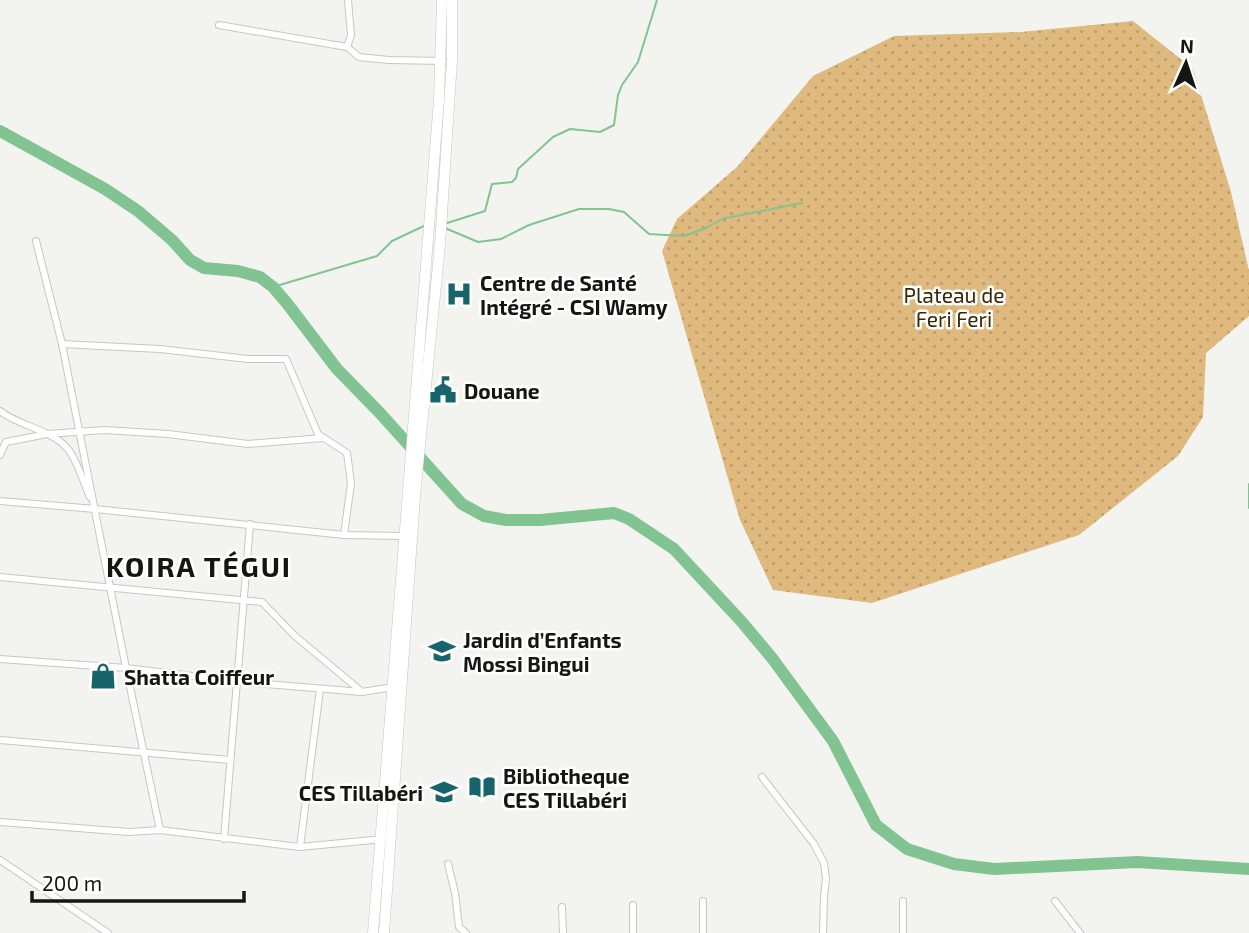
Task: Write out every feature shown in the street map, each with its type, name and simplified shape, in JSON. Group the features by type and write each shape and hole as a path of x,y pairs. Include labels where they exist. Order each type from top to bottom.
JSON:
{"main road":[{"path":"442,0 446,61"},
{"path":"373,933 403,687 413,470 452,0"},
{"path":"384,933 391,687 404,536 413,470"}],"street":[{"path":"347,47 351,34 348,0"},
{"path":"219,26 347,47 359,57 446,61"},
{"path":"37,242 62,344 160,830"},
{"path":"62,344 160,349 248,359 286,359 317,434 347,453 351,483 344,536"},
{"path":"0,411 47,434 67,448 95,509"},
{"path":"0,455 6,442 47,434 80,434 105,430 248,444 323,438"},
{"path":"0,501 250,524 344,536 404,536"},
{"path":"224,839 250,524"},
{"path":"0,577 262,602 295,636 362,692"},
{"path":"0,659 126,668 237,682 362,692 403,687"},
{"path":"300,847 320,689"},
{"path":"0,740 230,760"},
{"path":"762,777 814,844 824,863 826,879 823,933"},
{"path":"0,821 130,832 160,830 300,847 386,839"},
{"path":"0,860 108,933"},
{"path":"448,864 459,927 466,933"},
{"path":"703,901 703,933"},
{"path":"903,901 903,933"},
{"path":"1055,901 1080,933"},
{"path":"633,905 633,933"},
{"path":"562,907 563,933"}],"green space":[{"name":"Plateau de Feri Feri","path":"1133,21 1193,69 1231,192 1249,271 1249,316 1206,353 1203,417 1178,456 1079,535 872,603 773,590 740,520 662,251 677,219 737,167 813,76 894,36 1021,32"}],"waterway":[{"path":"444,224 485,211 492,184 512,182 518,169 553,137 570,129 600,132 614,125 618,95 638,62 657,0"},
{"path":"0,131 105,189 138,211 172,240 190,260 204,268 238,271 260,277 273,287 337,369 462,504 484,516 506,520 540,520 614,513 629,519 674,549 772,658 833,741 876,825 907,849 954,864 994,869 1137,862 1249,869"},
{"path":"445,228 478,242 501,239 529,225 579,209 609,209 624,212 649,234 684,236 722,219 802,203"},
{"path":"273,287 377,256 392,241 426,225"},
{"path":"1249,484 1249,508"}],"place":[{"name":"Centre de Santé Intégré - CSI Wamy","path":"459,294"},
{"name":"Douane","path":"443,390"},
{"name":"Jardin d’Enfants Mossi Bingui","path":"442,651"},
{"name":"Shatta Coiffeur","path":"103,676"},
{"name":"Bibliotheque CES Tillabéri","path":"482,787"},
{"name":"CES Tillabéri","path":"444,792"}],"district":[{"name":"KOIRA TÉGUI","path":"199,566"}]}
